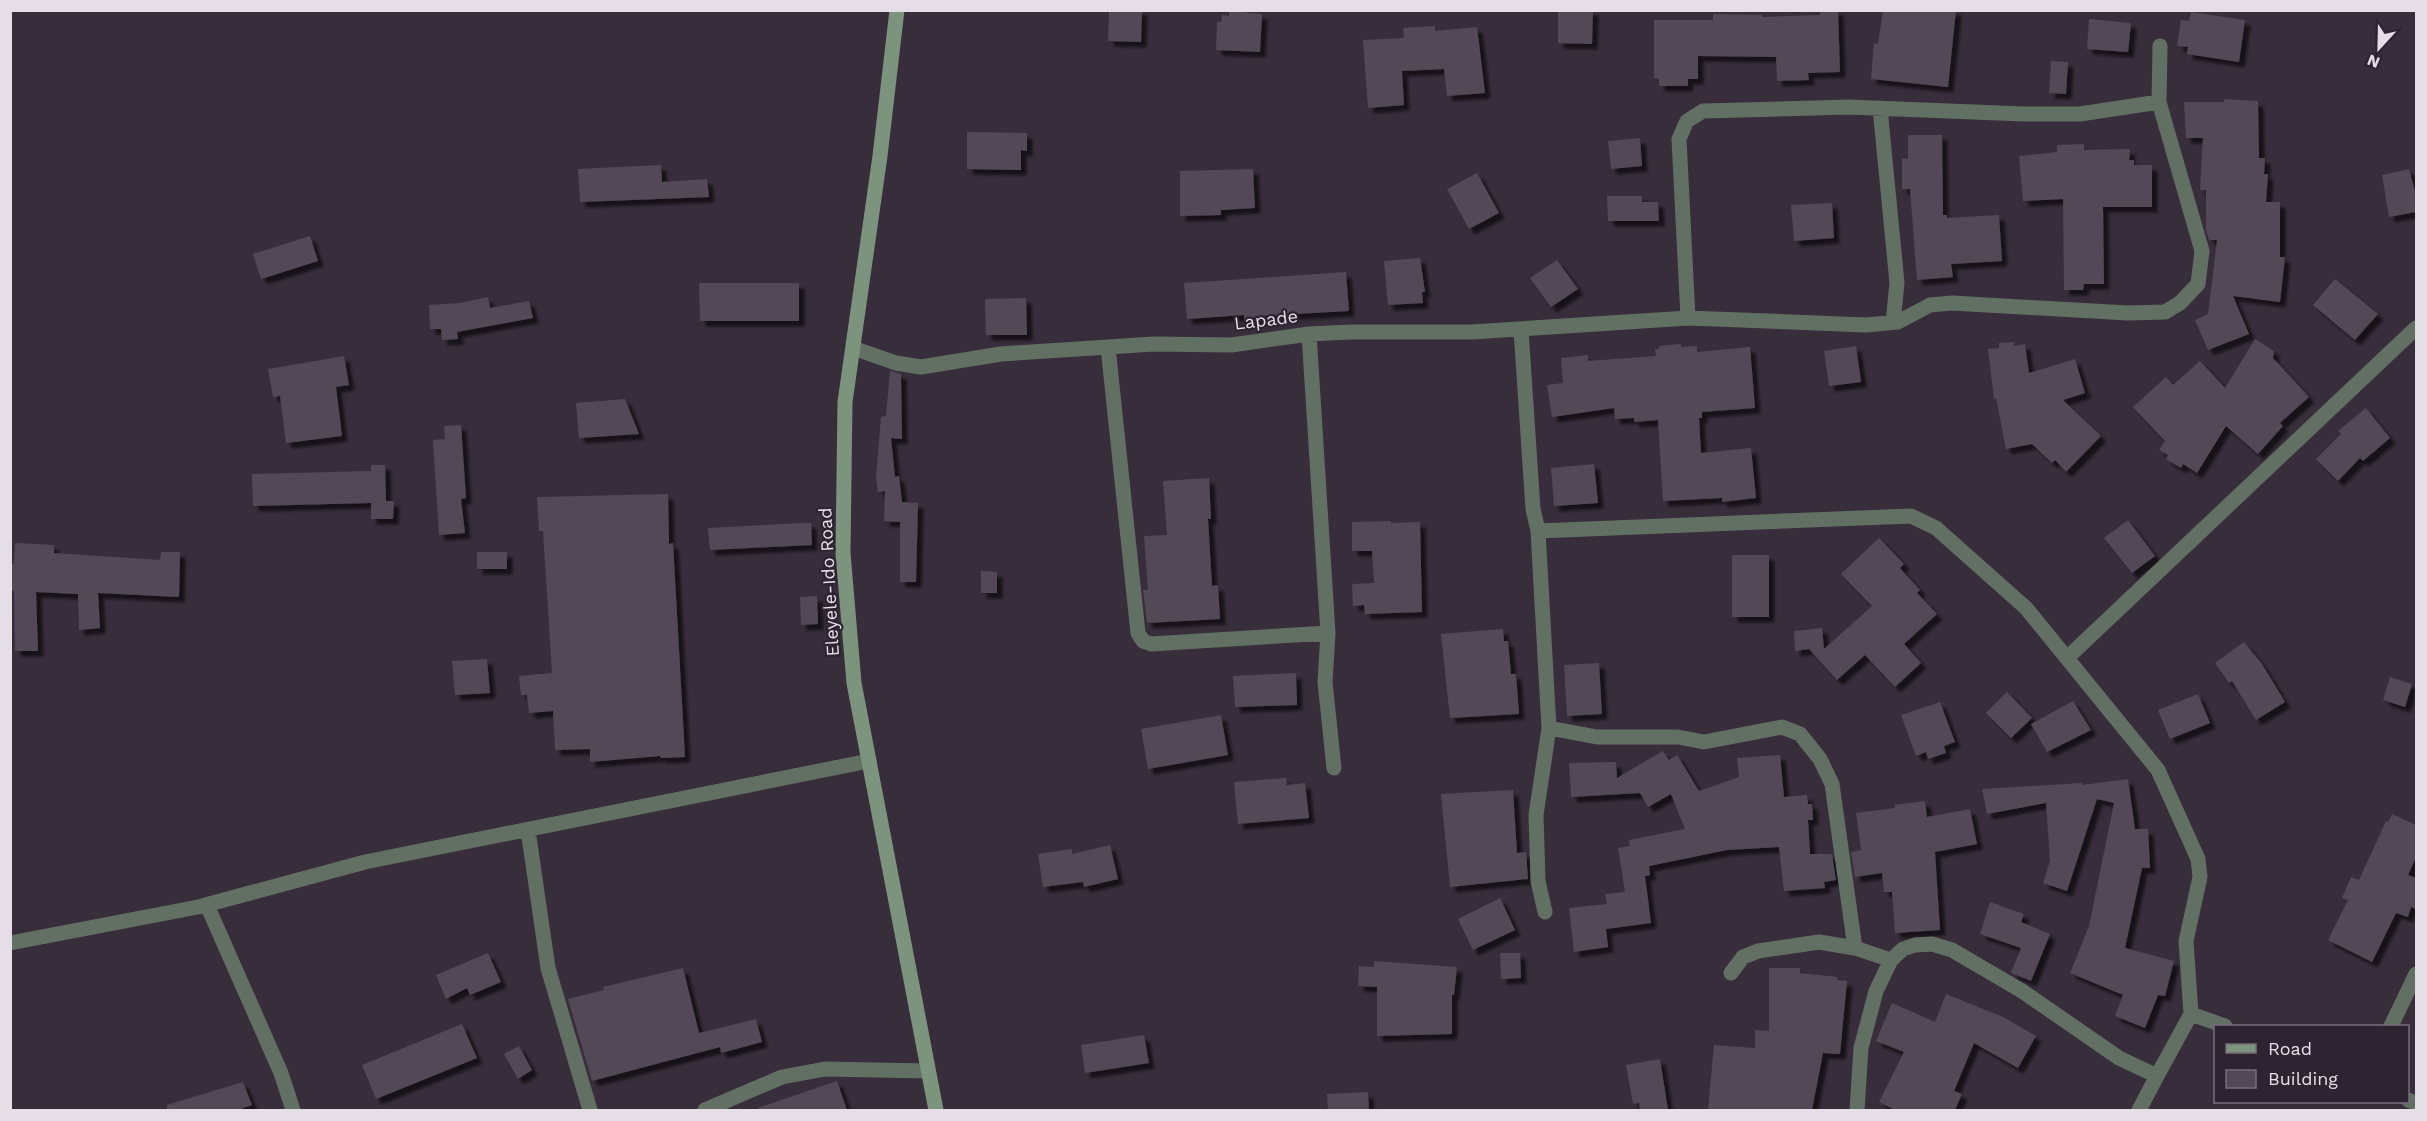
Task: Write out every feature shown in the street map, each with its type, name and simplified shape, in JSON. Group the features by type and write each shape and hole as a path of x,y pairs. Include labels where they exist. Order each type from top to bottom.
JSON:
{"main road":[{"name":"Eleyele-Ido Road","path":"897,10 880,156 845,402 843,553 854,682 936,1110"}],"street":[{"name":"Lapade","path":"853,348 896,363 921,367 1001,354 1154,344 1231,345 1309,334 1521,330 1688,318 1866,325 1893,322 1930,305 1952,303 2128,313 2165,312 2180,303 2198,284 2202,251 2159,102 2160,46"},
{"path":"1688,318 1679,139 1687,121 1703,111 1849,107 2080,114 2159,102"},
{"path":"1880,108 1898,283 1893,322"},
{"path":"2067,658 2416,328"},
{"path":"1521,330 1533,509 1538,531 1549,728 1536,815 1538,881 1545,912"},
{"path":"1309,334 1328,633 1325,682 1334,768"},
{"path":"1108,347 1138,633 1143,641 1151,644 1328,633"},
{"path":"1538,531 1911,516 1935,528 2026,608 2158,770 2198,859 2200,877 2186,941 2192,1014 2139,1110"},
{"path":"1549,728 1597,737 1678,737 1704,742 1782,727 1800,734 1820,759 1832,784 1855,948"},
{"path":"10,942 207,905 366,862 869,761"},
{"path":"528,830 548,968 590,1110"},
{"path":"207,905 281,1073 293,1110"},
{"path":"1731,973 1743,957 1758,951 1819,942 1855,948 1891,960"},
{"path":"1857,1110 1861,1048 1876,991 1891,960 1903,949 1915,945 1932,944 1953,950 2022,991 2119,1058 2157,1076"},
{"path":"2391,1025 2416,974"},
{"path":"2192,1014 2222,1025"},
{"path":"705,1110 782,1077 825,1069 928,1071"}],"building":[{"path":"1109,10 1142,10 1141,42 1108,41"},
{"path":"1558,10 1593,10 1592,44 1558,43"},
{"path":"1821,10 1838,10 1840,72 1808,73 1809,80 1777,81 1776,57 1698,56 1698,79 1688,79 1688,86 1659,86 1659,79 1654,78 1654,20 1713,20 1713,14 1762,15 1762,17 1820,15"},
{"path":"1883,10 1956,10 1948,87 1871,79 1874,43 1878,44"},
{"path":"1229,11 1262,14 1260,52 1216,50 1217,22 1221,22 1222,15 1229,16"},
{"path":"2191,12 2245,20 2239,62 2187,54 2188,47 2177,46 2181,20 2189,21"},
{"path":"2089,19 2131,23 2128,52 2087,49"},
{"path":"1435,26 1435,31 1477,27 1485,93 1447,96 1444,69 1402,71 1404,105 1368,108 1363,40 1404,38 1403,28"},
{"path":"2051,61 2068,62 2066,94 2049,93"},
{"path":"2224,99 2258,101 2259,158 2265,158 2264,174 2268,174 2266,202 2280,202 2280,257 2285,257 2280,302 2233,296 2249,334 2208,350 2195,320 2208,314 2217,240 2209,240 2206,230 2206,190 2200,190 2203,138 2186,138 2184,102 2224,102"},
{"path":"967,132 1027,133 1027,151 1021,150 1021,170 967,169"},
{"path":"1908,135 1942,135 1943,215 1947,215 1947,218 1999,215 2002,261 1951,264 1953,277 1917,280 1910,189 1902,189 1902,158 1908,159"},
{"path":"1640,138 1642,166 1611,169 1608,141"},
{"path":"2084,144 2084,150 2130,149 2129,160 2134,160 2134,165 2152,165 2152,207 2103,207 2104,284 2084,284 2083,290 2064,290 2063,199 2023,201 2019,156 2057,152 2057,145"},
{"path":"661,165 662,182 707,179 709,197 580,202 578,169"},
{"path":"1253,169 1255,208 1221,210 1221,215 1180,216 1180,171"},
{"path":"2409,169 2416,195 2416,212 2389,217 2382,175"},
{"path":"1477,173 1499,213 1469,229 1447,189"},
{"path":"1607,196 1642,196 1642,202 1658,202 1659,221 1608,221"},
{"path":"1832,203 1834,238 1794,241 1791,205"},
{"path":"310,236 318,261 261,279 253,254"},
{"path":"1420,258 1425,292 1422,292 1423,303 1388,305 1384,261"},
{"path":"1557,260 1578,289 1551,307 1530,278"},
{"path":"1346,272 1349,311 1260,316 1260,319 1244,321 1244,315 1187,319 1184,283"},
{"path":"2335,279 2378,314 2355,340 2313,305"},
{"path":"699,283 799,283 799,321 700,321"},
{"path":"488,297 490,308 529,301 533,318 457,332 458,339 442,340 441,329 430,329 429,305 460,303"},
{"path":"1026,298 1027,335 986,335 985,299"},
{"path":"2255,339 2274,351 2273,358 2309,397 2280,423 2283,426 2258,454 2226,426 2197,473 2183,464 2181,468 2166,459 2168,455 2159,450 2165,441 2133,407 2166,377 2173,385 2200,361 2225,388"},
{"path":"2014,342 2014,346 2025,344 2029,373 2075,359 2085,393 2063,400 2101,436 2066,472 2055,460 2052,463 2032,444 2006,449 1996,398 1994,399 1988,349 1999,348 1999,343"},
{"path":"1681,344 1681,347 1697,346 1697,352 1750,347 1755,408 1702,412 1702,418 1699,418 1701,453 1751,448 1756,498 1722,502 1722,498 1663,501 1658,420 1634,422 1634,418 1615,419 1614,408 1552,417 1547,385 1563,383 1561,358 1588,355 1588,361 1656,356 1655,349 1659,349 1659,346"},
{"path":"1856,346 1861,382 1829,386 1824,351"},
{"path":"344,356 349,385 336,387 342,436 286,443 280,396 273,397 268,369"},
{"path":"890,371 901,374 902,439 891,438 895,477 899,476 902,502 918,503 916,582 900,582 900,522 884,521 885,491 878,492 876,477 881,417 886,416"},
{"path":"625,399 639,434 579,438 576,403"},
{"path":"2366,408 2390,438 2363,461 2360,458 2338,481 2316,459 2341,434 2338,431"},
{"path":"461,425 466,498 461,499 465,533 439,535 433,440 445,439 444,426"},
{"path":"1594,464 1598,503 1554,506 1551,468"},
{"path":"371,465 385,465 386,501 394,501 393,519 371,519 371,503 253,506 252,474 371,471"},
{"path":"1209,478 1211,519 1208,519 1212,586 1218,585 1220,619 1147,623 1143,590 1148,590 1144,536 1167,535 1163,481"},
{"path":"668,494 669,544 673,543 685,757 661,758 660,756 590,762 590,749 555,750 553,711 529,713 527,695 521,695 519,676 552,673 543,531 539,531 537,497"},
{"path":"2128,520 2155,556 2132,573 2104,538"},
{"path":"1391,521 1391,523 1420,522 1422,612 1365,614 1364,605 1353,606 1352,584 1374,583 1372,551 1352,551 1352,522"},
{"path":"811,523 812,545 710,550 708,528"},
{"path":"1879,538 1904,564 1900,568 1920,590 1917,593 1937,614 1904,644 1921,663 1895,687 1865,655 1837,680 1809,649 1795,651 1794,631 1822,628 1824,649 1872,606 1841,574"},
{"path":"15,543 54,545 54,553 160,560 161,552 180,552 179,597 98,593 100,628 79,630 78,594 36,592 38,651 15,651 14,591 10,590 10,577 11,563 14,564"},
{"path":"477,552 507,552 507,569 477,569"},
{"path":"1732,555 1769,555 1769,617 1732,617"},
{"path":"981,571 997,572 997,593 981,593"},
{"path":"817,596 818,624 801,625 800,597"},
{"path":"1503,629 1504,641 1508,641 1511,674 1516,674 1519,714 1450,718 1441,634"},
{"path":"2244,642 2262,664 2285,702 2256,720 2232,681 2229,683 2215,663"},
{"path":"487,659 490,693 455,695 452,661"},
{"path":"1599,663 1602,714 1567,716 1564,665"},
{"path":"1296,673 1297,705 1235,707 1233,676"},
{"path":"2390,677 2412,684 2405,707 2383,700"},
{"path":"2007,692 2032,718 2011,738 1986,713"},
{"path":"2198,694 2210,723 2170,739 2158,710"},
{"path":"2073,701 2091,730 2047,752 2031,724"},
{"path":"1940,702 1955,742 1944,746 1946,753 1928,759 1926,752 1916,756 1901,715"},
{"path":"1221,715 1228,755 1148,769 1141,729"},
{"path":"1663,751 1669,760 1677,755 1699,791 1739,777 1737,758 1780,755 1784,797 1807,795 1808,804 1812,804 1813,820 1808,820 1810,854 1832,854 1836,880 1824,882 1825,888 1784,891 1779,847 1727,850 1649,866 1650,875 1645,876 1651,923 1606,929 1608,947 1574,952 1569,908 1607,904 1605,894 1625,892 1618,848 1630,846 1629,840 1685,829 1671,794 1648,807 1640,793 1571,797 1569,763 1616,762 1617,778"},
{"path":"1286,778 1287,785 1305,783 1309,818 1238,824 1234,782"},
{"path":"2128,779 2135,829 2148,829 2150,868 2142,868 2125,948 2174,961 2165,996 2158,995 2145,1028 2115,1016 2123,995 2070,973 2089,926 2114,803 2097,799 2067,891 2043,883 2050,861 2046,803 1987,814 1982,789 2082,783 2082,785"},
{"path":"1513,790 1517,853 1526,852 1528,879 1450,887 1441,794"},
{"path":"1925,801 1927,817 1970,809 1977,844 1935,852 1940,930 1895,933 1892,892 1884,892 1882,873 1855,877 1851,852 1861,850 1856,813"},
{"path":"2392,814 2416,825 2416,857 2408,875 2416,878 2416,909 2411,907 2408,917 2396,913 2372,962 2328,940 2348,900 2342,898 2351,877 2359,880 2386,821 2388,822"},
{"path":"1110,845 1118,879 1084,887 1083,882 1043,887 1038,854 1072,849 1072,854"},
{"path":"1500,898 1515,930 1473,950 1458,919"},
{"path":"1990,902 2024,914 2021,922 2050,934 2031,981 2011,973 2021,948 1980,934"},
{"path":"488,953 501,982 470,995 467,988 446,999 436,975"},
{"path":"1500,953 1520,953 1521,978 1501,979"},
{"path":"1374,961 1457,967 1454,995 1452,995 1452,1034 1377,1036 1377,987 1358,986 1359,966 1374,967"},
{"path":"683,968 699,1033 756,1019 762,1042 721,1053 720,1047 592,1081 568,999 604,990 603,987"},
{"path":"1769,968 1800,968 1800,973 1837,977 1837,980 1847,981 1840,1054 1823,1053 1812,1110 1708,1110 1714,1045 1755,1048 1755,1030 1769,1031"},
{"path":"1946,994 2003,1017 2036,1036 2018,1068 1974,1043 1954,1091 1962,1094 1955,1110 1895,1110 1879,1102 1904,1052 1876,1041 1892,1003 1935,1022"},
{"path":"462,1024 477,1058 376,1099 362,1065"},
{"path":"1144,1035 1149,1063 1085,1073 1081,1045"},
{"path":"519,1046 532,1070 518,1079 504,1054"},
{"path":"1660,1059 1668,1110 1640,1110 1639,1103 1633,1104 1626,1065"},
{"path":"837,1081 847,1110 759,1110 758,1108"},
{"path":"243,1082 252,1105 238,1110 167,1110 167,1105"},
{"path":"1368,1092 1369,1110 1328,1110 1327,1094"}]}
